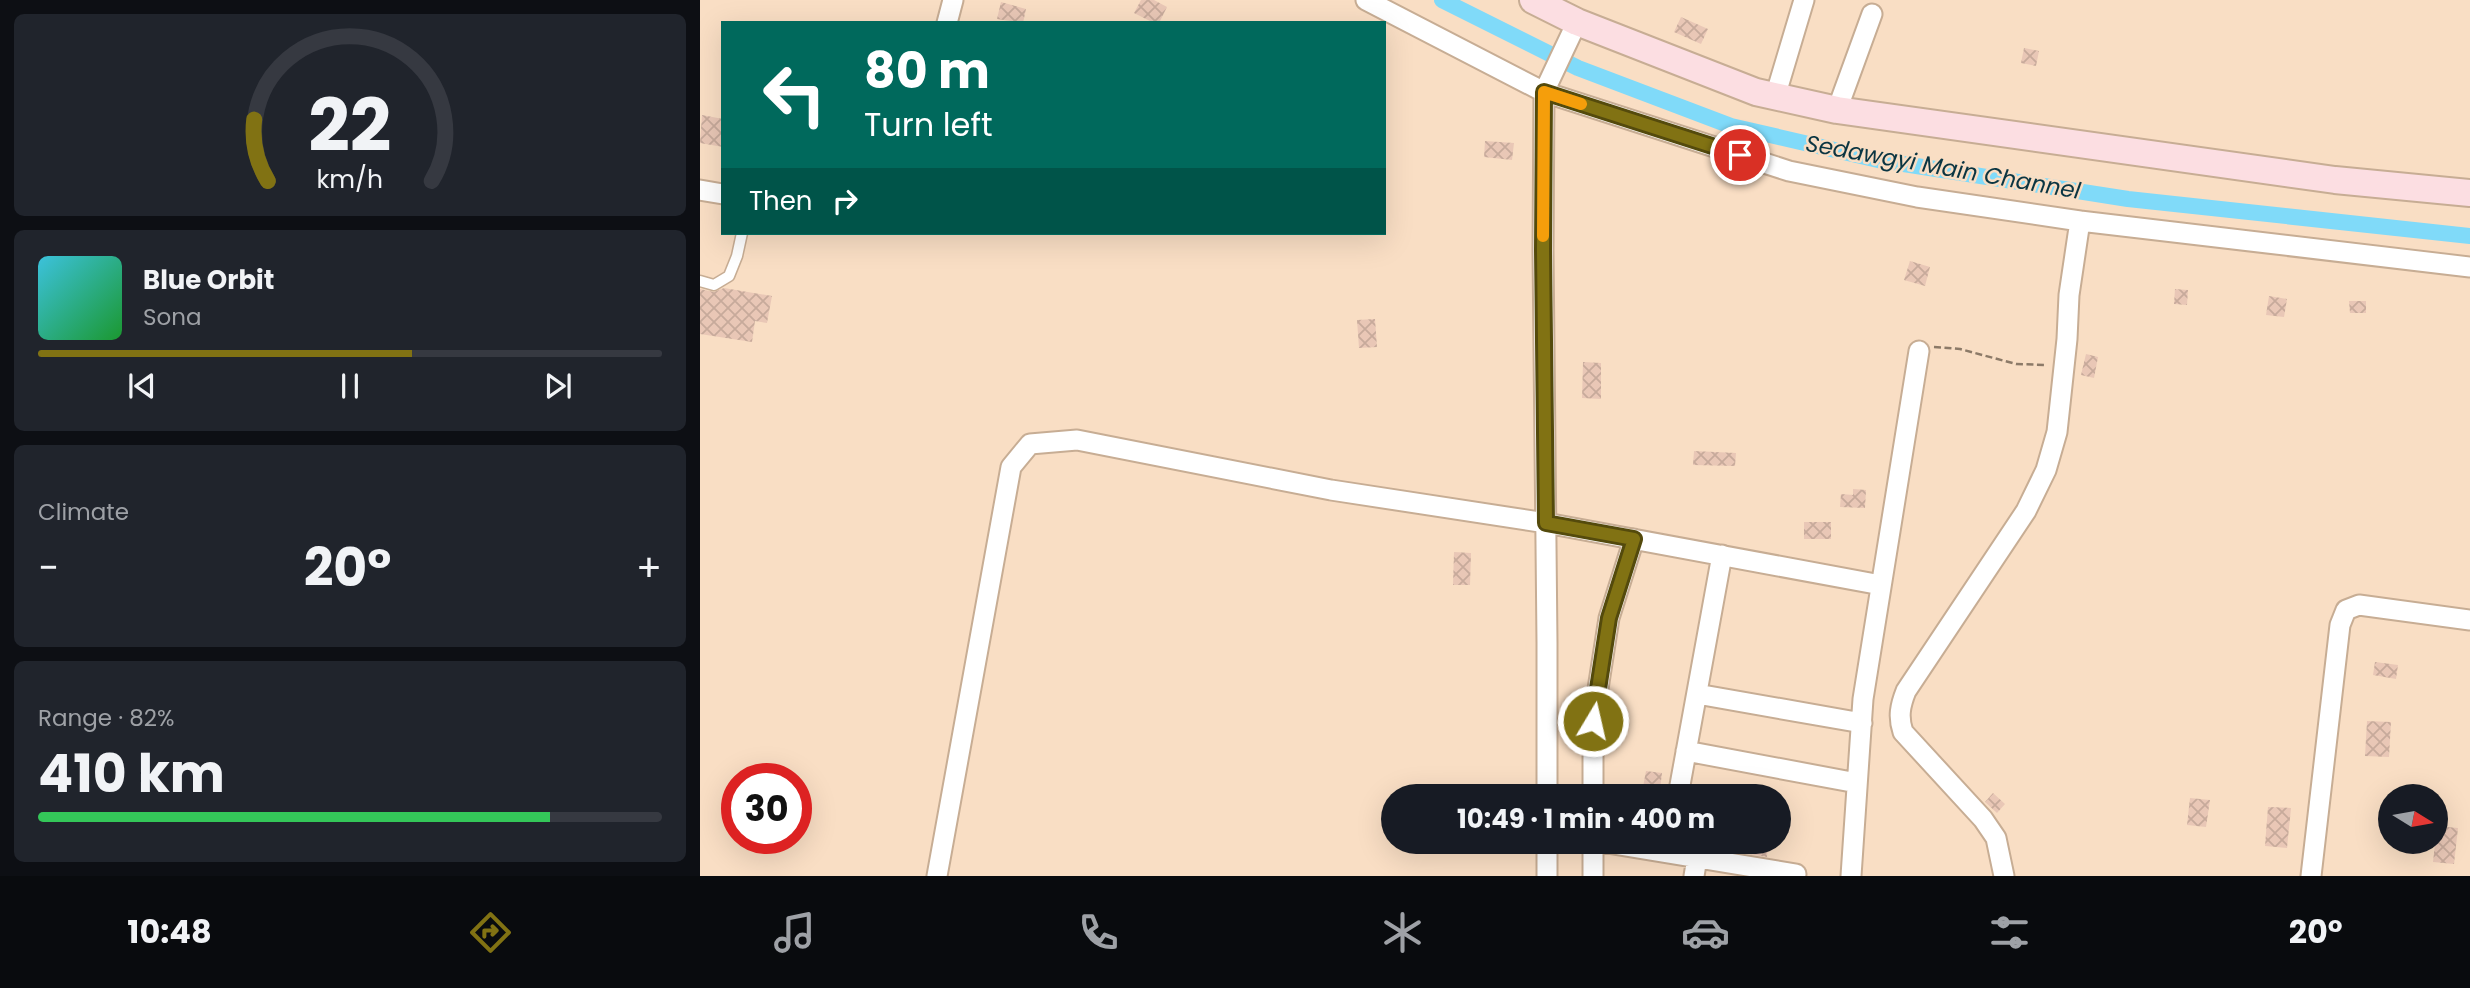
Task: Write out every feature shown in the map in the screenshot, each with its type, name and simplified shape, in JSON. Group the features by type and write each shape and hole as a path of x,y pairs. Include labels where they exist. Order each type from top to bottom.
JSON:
{"street":[{"path":"948,21 953,0"},
{"path":"1366,0 1548,84 1789,171 1917,197 2080,221 2470,267"},
{"path":"1533,0 1574,30 1677,62 1775,97 1837,110 2334,180 2470,193"},
{"path":"1775,97 1804,0"},
{"path":"1837,110 1872,14"},
{"path":"1547,784 1543,250 1548,84 1574,30"},
{"path":"700,190 721,194"},
{"path":"2004,876 1996,838 1983,819 1903,732 1899,720 1900,706 1906,691 2031,501 2046,470 2057,432 2065,365 2069,295 2080,221"},
{"path":"1851,876 1861,723 1919,351"},
{"path":"937,876 1010,467 1030,444 1077,440 1331,490 1546,523 1881,584"},
{"path":"1593,784 1593,721 1609,618 1634,539"},
{"path":"1680,784 1722,555"},
{"path":"2311,876 2340,625 2346,610 2359,605 2470,620"},
{"path":"1697,694 1861,723"},
{"path":"1686,751 1857,783"},
{"path":"1546,876 1547,854"},
{"path":"1593,854 1593,876"},
{"path":"1678,854 1696,867 1796,874"}],"lane":[{"path":"700,281 714,285 729,276 737,256 741,235"}],"path":[{"path":"1919,351 1939,346 2016,364 2065,365"}],"building":[{"path":"1141,0 1154,0 1167,7 1160,21 1150,21 1134,13"},
{"path":"1001,2 1026,9 1023,21 997,19"},
{"path":"1681,17 1708,29 1701,44 1674,32"},
{"path":"2024,48 2039,51 2036,66 2021,63"},
{"path":"702,115 721,119 721,147 700,143"},
{"path":"1485,141 1514,143 1512,160 1484,157"},
{"path":"1910,261 1930,267 1925,286 1904,280"},
{"path":"724,288 772,296 767,323 755,321 752,342 700,334 700,289 714,292"},
{"path":"2175,289 2188,290 2187,305 2174,304"},
{"path":"2269,296 2287,299 2284,317 2266,315"},
{"path":"2349,301 2366,301 2366,313 2350,313"},
{"path":"1375,319 1377,347 1359,348 1357,320"},
{"path":"2086,354 2098,357 2094,378 2081,375"},
{"path":"1583,362 1601,363 1601,399 1582,398"},
{"path":"1694,451 1736,453 1735,466 1693,465"},
{"path":"1853,489 1866,490 1865,508 1840,507 1841,494 1853,495"},
{"path":"1804,522 1831,522 1831,539 1804,539"},
{"path":"1454,552 1471,553 1470,585 1453,585"},
{"path":"2375,662 2398,665 2396,679 2373,675"},
{"path":"2367,721 2391,722 2389,757 2365,756"},
{"path":"1646,771 1662,773 1661,784 1644,784"},
{"path":"1993,793 2005,804 1997,813 1985,802"},
{"path":"2190,798 2210,800 2206,827 2187,825"},
{"path":"2268,807 2291,808 2287,848 2265,846"},
{"path":"2448,827 2458,828 2454,864 2433,862 2434,854 2448,854"}],"waterway":[{"name":"Sedawgyi Main Channel","path":"1442,0 1578,68 1731,126 1878,160 2128,199 2470,236"}],"slow traffic":[{"path":"1543,236 1544,92 1581,104"}],"route":[{"path":"1593,721 1609,618 1634,539 1546,523 1544,92 1740,155"}]}
